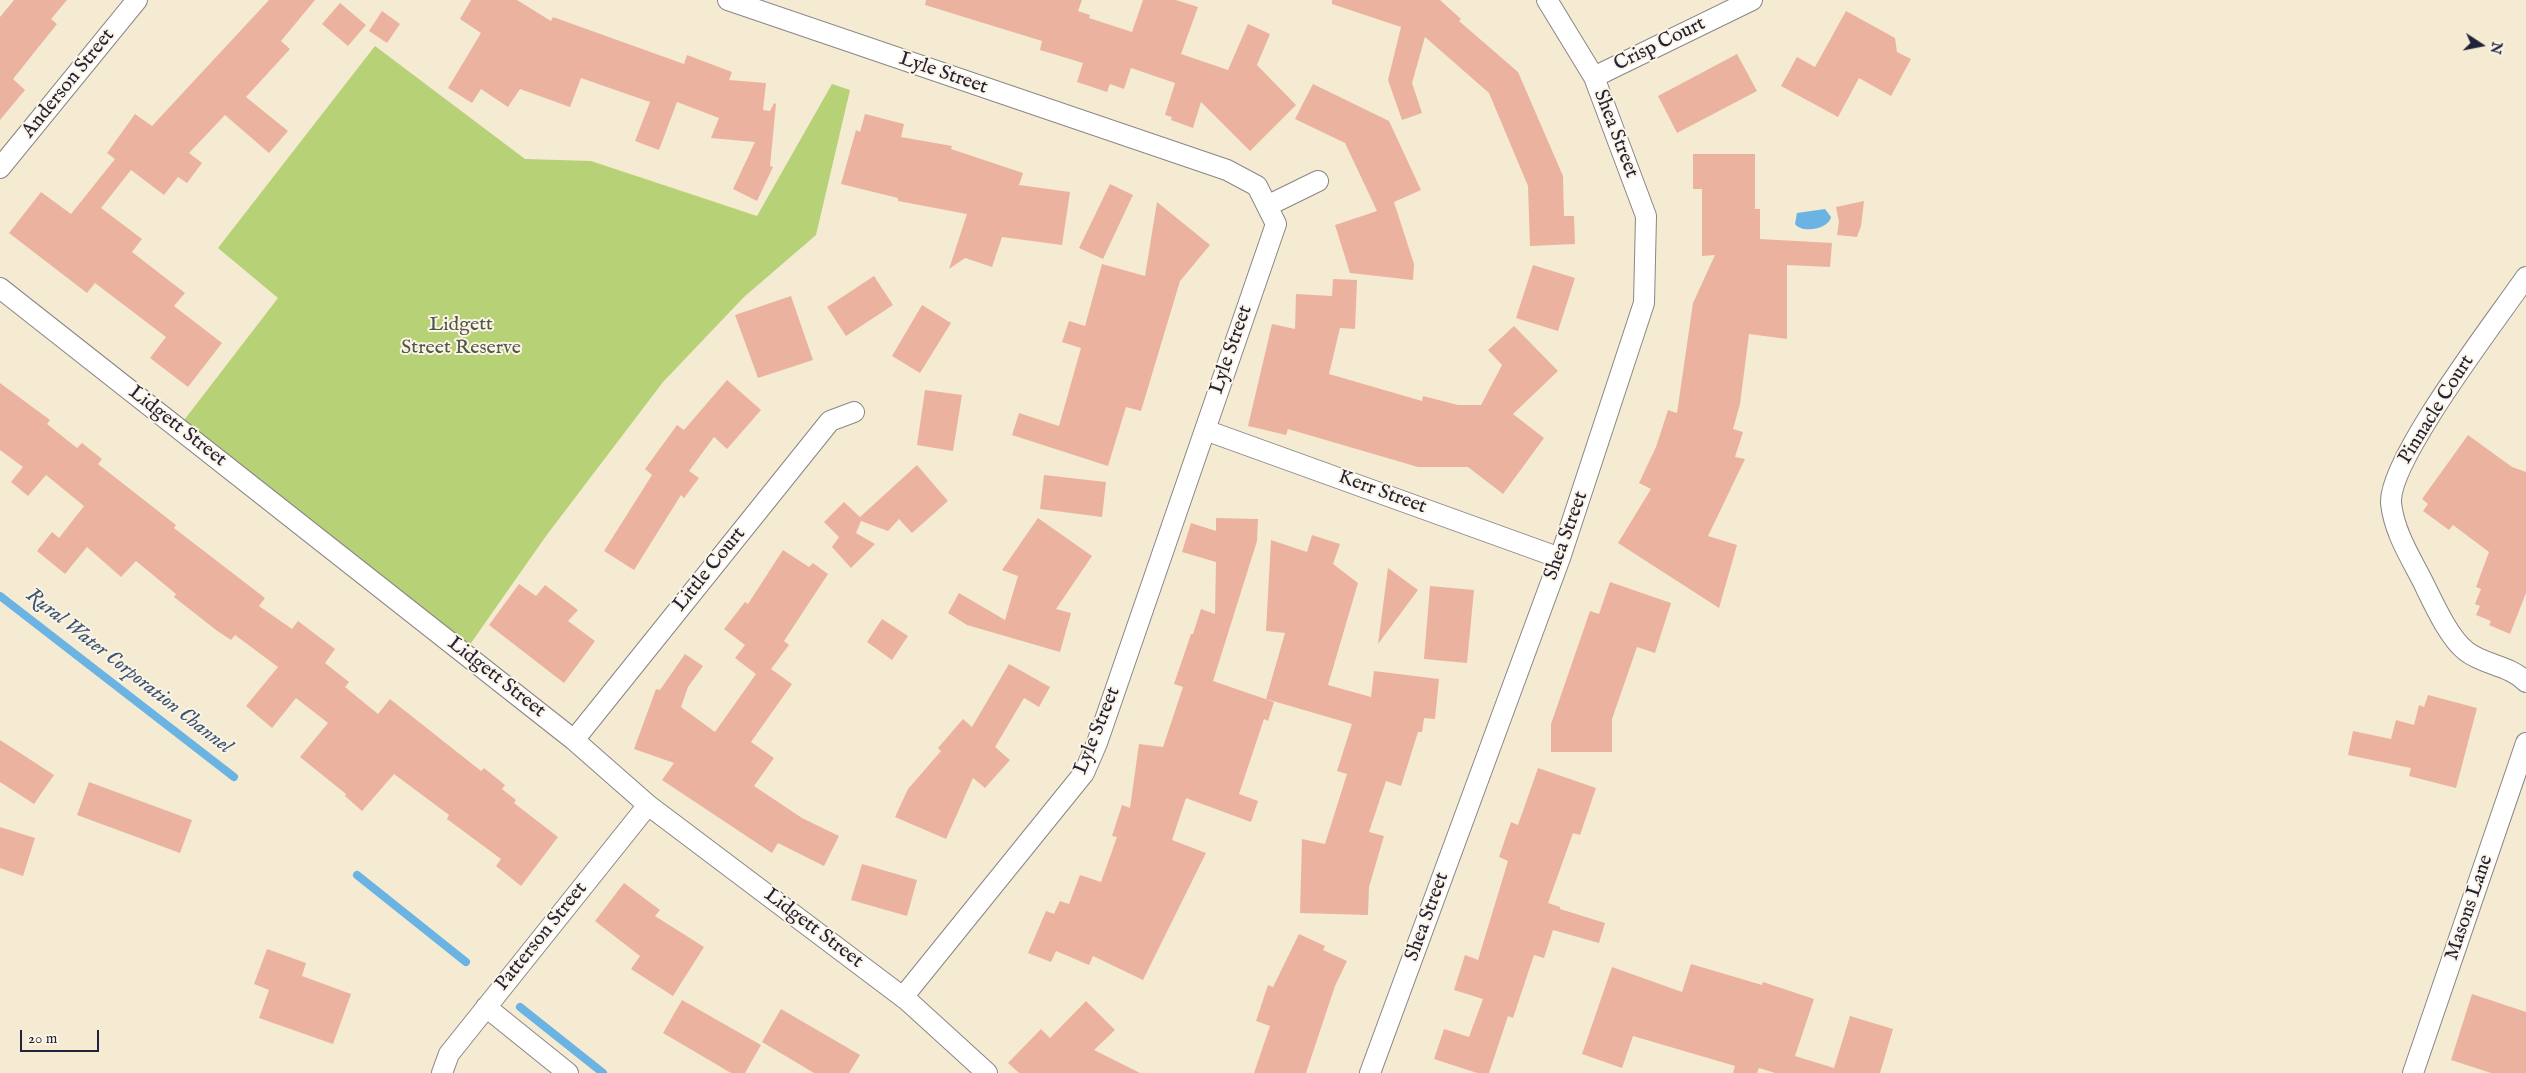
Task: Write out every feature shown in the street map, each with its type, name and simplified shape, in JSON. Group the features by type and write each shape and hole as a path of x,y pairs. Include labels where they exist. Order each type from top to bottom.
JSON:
{"street":[{"name":"Anderson Street","path":"0,168 137,0"},
{"name":"Lyle Street","path":"728,0 1227,170 1257,186 1276,224 1097,743 1084,773 903,997"},
{"name":"Shea Street","path":"1370,1073 1560,558 1644,303 1646,216 1594,77 1547,0"},
{"name":"Crisp Court","path":"1594,77 1752,0"},
{"path":"1267,206 1318,181"},
{"name":"Pinnacle Court","path":"2526,277 2415,439 2398,474 2391,501 2395,527 2448,628 2466,651 2512,671 2526,682"},
{"name":"Lidgett Street","path":"0,288 574,740 648,805 903,997 987,1073"},
{"name":"Little Court","path":"574,740 830,421 854,412"},
{"name":"Kerr Street","path":"1205,430 1560,558"},
{"name":"Masons Lane","path":"2413,1073 2526,743"},
{"name":"Patterson Street","path":"442,1073 449,1054 648,805"},
{"path":"486,1007 568,1073"}],"green space":[{"name":"Lidgett Street Reserve","path":"375,46 525,159 591,161 757,216 832,84 850,90 816,235 744,297 663,382 546,536 464,653 178,428 278,298 218,248"}],"water":[{"path":"1825,209 1831,217 1826,225 1815,229 1803,229 1795,224 1797,213"}],"building":[{"path":"14,0 67,0 51,19 57,24 13,79 25,90 0,120 0,17"},
{"path":"269,0 315,0 281,41 290,49 246,97 288,131 269,153 225,115 189,153 202,163 187,183 178,177 164,195 131,170 101,208 142,239 132,252 185,293 174,306 222,343 188,387 150,358 166,337 95,283 87,293 9,233 41,192 71,214 115,159 107,153 135,114 152,126"},
{"path":"471,0 517,0 551,21 553,17 684,64 687,55 732,72 729,80 766,83 763,110 770,111 774,103 776,104 770,166 773,167 757,201 733,189 755,142 711,138 719,118 677,102 659,150 635,141 650,102 581,78 570,107 520,89 508,107 481,89 472,103 448,88 481,33 460,19"},
{"path":"926,0 1082,0 1078,11 1090,15 1089,18 1132,32 1143,0 1176,0 1198,7 1181,54 1228,70 1248,24 1270,34 1257,65 1296,105 1250,151 1201,102 1193,128 1171,120 1172,117 1165,115 1175,83 1131,68 1124,89 1110,84 1107,92 1077,82 1083,63 1040,50 1042,41 925,5"},
{"path":"1332,0 1440,0 1461,19 1459,21 1518,72 1563,176 1564,216 1574,216 1575,244 1530,246 1528,186 1489,93 1425,37 1412,83 1422,113 1402,120 1388,80 1401,27 1332,4"},
{"path":"340,3 366,25 348,46 322,24"},
{"path":"382,11 400,24 387,43 369,31"},
{"path":"1846,11 1895,38 1897,52 1911,59 1891,96 1859,78 1838,117 1781,86 1797,57 1815,67"},
{"path":"1737,54 1757,91 1677,133 1658,96"},
{"path":"1313,84 1389,121 1421,190 1394,202 1414,264 1413,280 1350,273 1335,225 1377,211 1345,143 1295,119"},
{"path":"865,114 904,124 901,137 952,146 951,149 1023,173 1019,185 1070,192 1062,245 1002,237 992,267 965,258 949,269 967,214 898,201 898,198 841,184 856,130 860,132"},
{"path":"1693,154 1755,154 1755,209 1760,209 1760,239 1832,243 1830,267 1787,265 1787,339 1749,334 1740,404 1733,429 1743,432 1735,457 1745,459 1708,536 1737,545 1719,608 1618,543 1651,489 1639,483 1656,447 1668,410 1677,413 1693,303 1715,255 1702,256 1702,189 1693,189"},
{"path":"1110,184 1133,195 1103,259 1079,248"},
{"path":"1864,201 1861,226 1857,237 1837,235 1839,222 1836,207"},
{"path":"1157,202 1210,245 1180,281 1141,411 1126,407 1108,466 1012,435 1019,413 1059,426 1081,348 1062,342 1069,321 1085,326 1102,264 1145,276"},
{"path":"1533,265 1575,278 1558,331 1516,318"},
{"path":"874,276 893,305 846,336 827,307"},
{"path":"1333,279 1357,280 1355,329 1340,328 1329,374 1422,401 1423,396 1458,405 1481,405 1502,365 1488,350 1514,326 1558,371 1513,414 1544,438 1503,494 1468,467 1418,467 1288,429 1286,435 1248,426 1272,324 1295,329 1296,294 1332,296"},
{"path":"791,296 813,360 758,378 735,315"},
{"path":"922,305 951,323 920,373 892,356"},
{"path":"727,380 761,410 727,449 714,437 689,471 699,478 684,498 681,495 634,570 604,551 652,475 645,469 677,425 684,430"},
{"path":"0,383 50,420 47,424 77,448 82,443 102,459 98,464 176,525 174,528 265,598 259,606 292,629 298,621 335,649 325,663 349,682 345,687 378,714 390,699 481,771 484,768 505,785 502,789 516,800 514,803 558,837 521,886 496,866 501,859 447,819 449,815 394,774 362,811 345,796 346,794 300,757 328,723 296,698 272,728 246,706 278,667 235,635 231,640 216,630 174,597 176,594 136,561 121,577 87,547 65,574 37,551 52,532 59,538 84,506 46,475 28,496 11,482 23,467 0,450"},
{"path":"925,390 962,395 953,451 917,445"},
{"path":"2468,435 2512,467 2526,472 2526,593 2510,634 2489,625 2491,621 2476,615 2480,606 2475,604 2481,589 2476,587 2489,552 2453,525 2449,530 2423,511 2428,504 2422,499"},
{"path":"917,465 948,501 912,533 899,519 888,531 861,521 856,533 875,544 851,568 832,547 839,537 824,522 844,502 860,517"},
{"path":"1044,475 1106,482 1102,517 1040,509"},
{"path":"1038,518 1092,556 1056,609 1071,613 1060,652 967,625 948,613 959,593 1005,620 1018,576 1002,570"},
{"path":"1216,518 1258,519 1257,541 1213,681 1274,702 1268,721 1264,719 1239,794 1258,801 1251,822 1186,798 1172,840 1206,853 1143,980 1093,956 1089,965 1056,951 1051,962 1028,953 1046,911 1054,914 1060,901 1069,904 1080,875 1101,882 1117,837 1112,836 1122,805 1130,808 1139,744 1163,747 1183,687 1174,684 1191,634 1193,634 1201,609 1215,614 1216,562 1182,552 1191,523 1216,531"},
{"path":"1312,535 1340,544 1333,564 1358,583 1328,685 1371,697 1374,671 1439,679 1435,719 1424,718 1422,732 1418,732 1401,786 1386,781 1369,832 1384,836 1369,887 1368,915 1300,913 1302,839 1325,844 1347,774 1337,771 1352,724 1266,699 1285,633 1266,631 1271,540 1307,552"},
{"path":"783,550 809,567 813,563 828,574 784,641 789,645 771,669 792,684 751,742 774,758 754,786 802,818 839,836 824,866 778,843 772,853 662,780 674,763 634,749 656,689 660,690 685,654 703,666 688,687 681,707 715,732 756,674 735,658 745,645 724,629 745,602 748,604"},
{"path":"1388,568 1418,590 1378,644"},
{"path":"1610,582 1671,603 1655,653 1637,647 1612,719 1612,752 1551,752 1551,724 1590,611 1599,614"},
{"path":"519,584 536,596 545,585 578,610 568,621 595,641 564,683 489,625"},
{"path":"1430,586 1474,590 1467,663 1424,659"},
{"path":"882,619 908,636 892,660 867,642"},
{"path":"1009,664 1050,687 1039,707 1024,698 995,747 1010,760 985,788 973,778 946,839 895,817 908,789 941,751 938,748 963,719 972,727"},
{"path":"2428,695 2477,708 2456,788 2409,776 2411,768 2348,755 2353,731 2391,739 2396,720 2414,725 2419,705 2424,707"},
{"path":"0,740 54,775 34,804 0,782"},
{"path":"1538,768 1596,788 1580,835 1573,833 1548,903 1560,907 1560,909 1605,923 1599,943 1553,930 1544,958 1534,955 1513,1018 1508,1016 1489,1073 1477,1073 1434,1059 1444,1029 1469,1037 1483,999 1454,990 1465,955 1478,960 1508,861 1499,857 1511,822 1518,825"},
{"path":"89,782 192,820 180,853 77,815"},
{"path":"0,827 35,838 23,876 0,868"},
{"path":"862,864 917,880 907,916 851,900"},
{"path":"624,883 660,910 655,916 704,947 673,996 631,969 640,956 595,921"},
{"path":"1299,934 1325,946 1323,950 1347,961 1335,986 1306,1073 1254,1073 1270,1026 1256,1021 1268,985 1273,987"},
{"path":"267,949 306,963 302,976 351,994 333,1044 259,1018 269,990 254,984"},
{"path":"1691,964 1762,985 1763,982 1814,999 1795,1056 1834,1068 1850,1016 1893,1029 1880,1073 1775,1073 1759,1068 1757,1073 1733,1073 1735,1066 1633,1036 1622,1068 1582,1054 1612,967 1682,992"},
{"path":"2472,994 2526,1012 2526,1073 2491,1073 2451,1060"},
{"path":"682,1000 761,1045 745,1073 731,1073 663,1033"},
{"path":"1086,1001 1115,1030 1094,1050 1140,1073 1019,1073 1008,1063 1041,1029 1050,1038"},
{"path":"781,1009 860,1055 849,1073 814,1073 762,1042"}],"waterway":[{"name":"Rural Water Corporation Channel","path":"0,596 234,777"},
{"name":"Rural Water Corporation Channel","path":"357,875 466,962"},
{"name":"Rural Water Corporation Channel","path":"520,1007 603,1073"}]}
